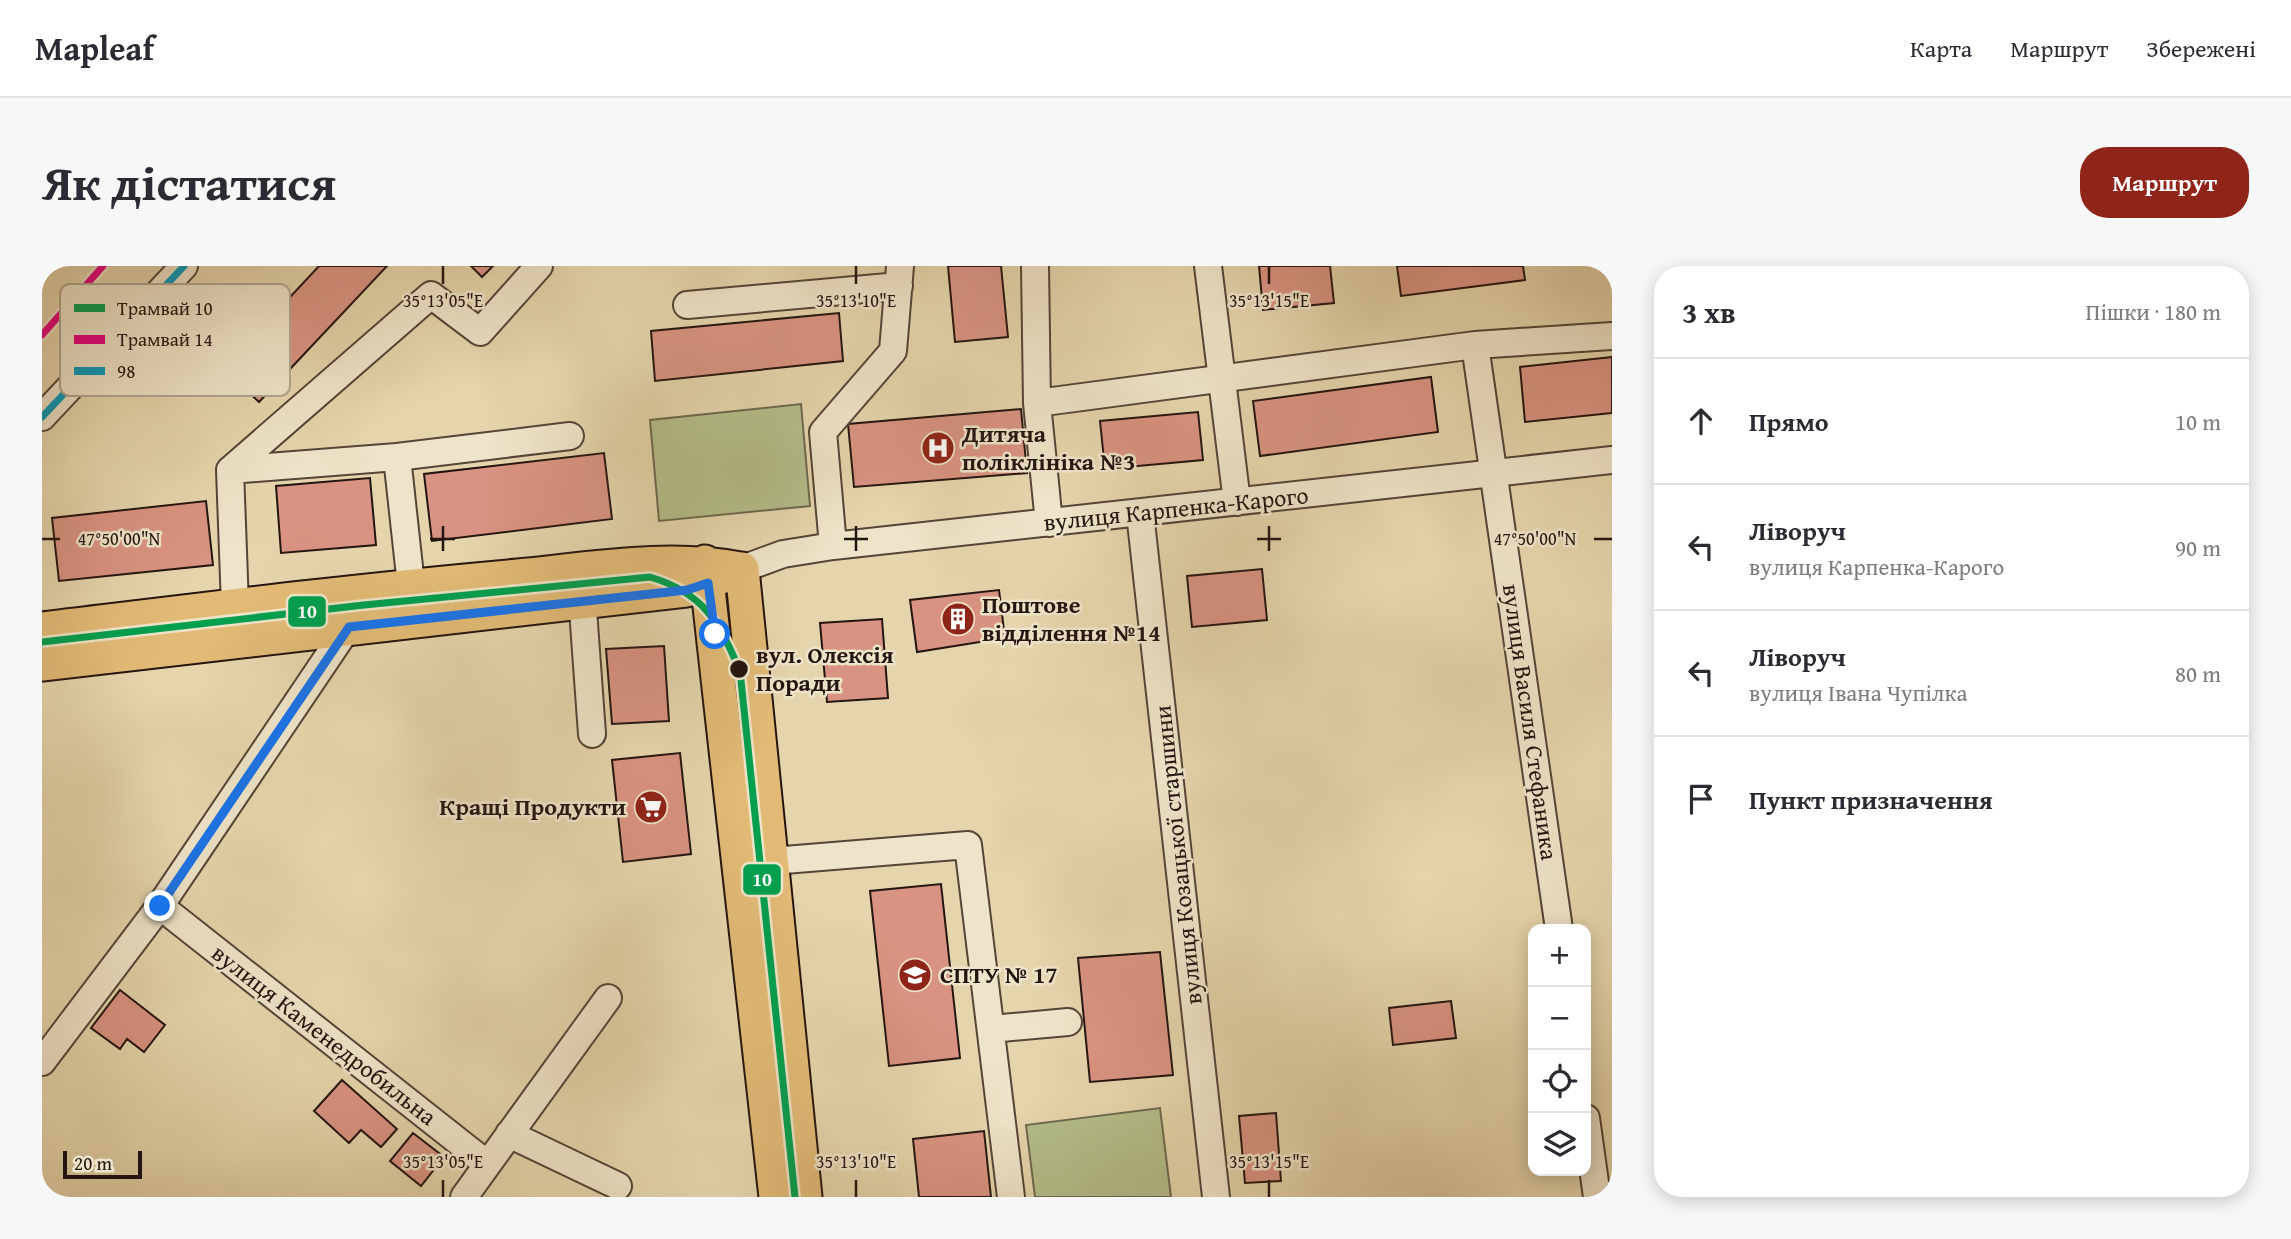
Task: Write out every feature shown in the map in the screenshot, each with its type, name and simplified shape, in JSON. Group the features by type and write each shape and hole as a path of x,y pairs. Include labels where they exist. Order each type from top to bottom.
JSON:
{"main road":[{"path":"42,664 349,627 582,586 742,569 805,1197"},
{"path":"707,573 776,1197"},
{"path":"42,629 411,585 582,586"}],"street":[{"path":"167,284 184,266"},
{"path":"230,470 431,295 480,332 539,266"},
{"path":"1035,266 1037,403 1048,523"},
{"path":"1208,266 1219,379 1237,502"},
{"path":"687,305 900,276 893,351 823,432 833,545"},
{"path":"1037,403 1475,345 1612,336"},
{"name":"вулиця Василя Стефаника","path":"1475,345 1558,924"},
{"path":"42,417 62,396"},
{"path":"230,470 397,457 570,436"},
{"path":"397,457 411,585"},
{"name":"вулиця Карпенка-Карого","path":"742,569 783,554 833,545 1612,460"},
{"path":"230,470 235,606"},
{"name":"вулиця Козацької старшини","path":"1140,513 1216,1197"},
{"path":"582,586 592,734"},
{"path":"42,1062 160,906 373,590"},
{"path":"772,861 968,845 1011,1197"},
{"name":"вулиця Каменедробильна","path":"160,906 487,1164"},
{"path":"464,1197 608,998"},
{"path":"990,1029 1068,1022"},
{"path":"509,1134 618,1186"},
{"path":"1591,1154 1597,1197"}],"green space":[{"path":"801,404 810,506 659,521 650,420"},
{"path":"1160,1108 1171,1197 1035,1197 1026,1125"}],"building":[{"path":"319,266 387,266 290,369 290,297"},
{"path":"471,266 493,266 482,277"},
{"path":"948,266 1001,266 1008,337 955,342"},
{"path":"1259,266 1330,266 1334,303 1263,310"},
{"path":"1397,266 1523,266 1525,280 1401,296"},
{"path":"839,313 843,361 655,381 651,331"},
{"path":"1612,357 1612,413 1525,422 1520,367"},
{"path":"1431,377 1438,432 1260,456 1253,401"},
{"path":"252,396 265,396 259,402"},
{"name":"Дитяча поліклініка №3","path":"1021,409 1027,473 854,487 848,424"},
{"path":"1198,412 1203,460 1105,469 1100,421"},
{"path":"604,453 612,519 432,541 424,474"},
{"path":"370,478 376,545 281,553 276,486"},
{"path":"206,501 213,565 59,581 52,518"},
{"path":"1262,569 1267,620 1192,627 1187,576"},
{"name":"Поштове відділення №14","path":"999,590 1005,638 917,652 910,600"},
{"path":"882,619 888,698 827,702 820,623"},
{"path":"664,646 669,721 612,724 606,649"},
{"name":"Кращі Продукти","path":"680,753 691,854 623,862 612,760"},
{"name":"СПТУ № 17","path":"941,884 960,1058 889,1066 870,891"},
{"path":"1160,952 1173,1075 1090,1082 1078,958"},
{"path":"120,990 165,1025 144,1052 127,1039 120,1049 91,1028"},
{"path":"1451,1001 1456,1038 1393,1045 1389,1008"},
{"path":"342,1080 397,1129 381,1147 361,1130 349,1143 314,1111"},
{"path":"1276,1113 1281,1181 1245,1183 1239,1116"},
{"path":"984,1131 991,1197 919,1197 913,1139"},
{"path":"413,1133 444,1157 421,1186 390,1161"}],"tram line":[{"name":"14","path":"87,284 103,266"},
{"name":"14","path":"42,335 60,315"},
{"name":"10","path":"42,642 364,605 650,577 669,584 697,601 717,624 740,671 795,1197"}],"transit line":[{"name":"98","path":"167,284 184,266"},
{"name":"98","path":"42,417 62,396"}],"place":[{"name":"Дитяча поліклініка №3","path":"938,448"},
{"name":"Поштове відділення №14","path":"958,619"},
{"name":"вул. Олексія Поради","path":"739,669"},
{"name":"Кращі Продукти","path":"651,807"},
{"name":"СПТУ № 17","path":"915,975"}],"route":[{"path":"160,906 349,627 687,590 708,583 715,634"}]}
